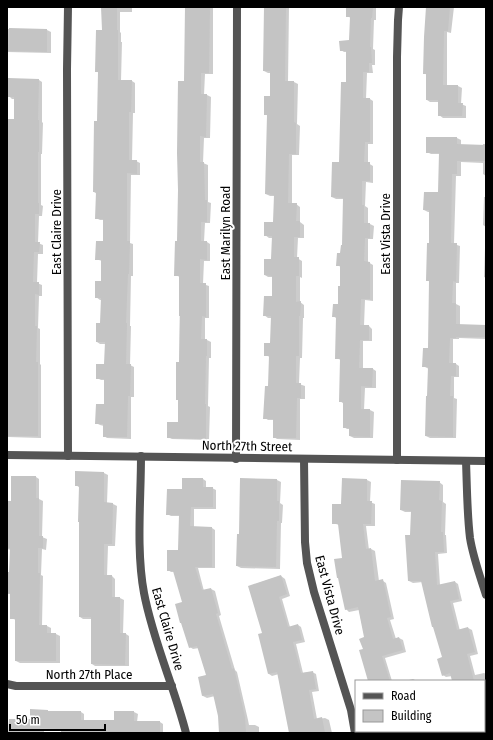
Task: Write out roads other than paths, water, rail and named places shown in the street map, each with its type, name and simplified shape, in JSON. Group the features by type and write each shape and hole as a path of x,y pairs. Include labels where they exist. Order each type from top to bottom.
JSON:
{"street":[{"name":"East Claire Drive","path":"68,7 68,456"},
{"name":"East Marilyn Road","path":"236,459 237,7"},
{"name":"East Vista Drive","path":"397,460 397,56 399,7"},
{"name":"North 27th Street","path":"7,455 486,462"},
{"name":"East Claire Drive","path":"141,456 140,542 144,592 152,625 186,733"},
{"name":"East Vista Drive","path":"304,459 305,542 307,564 314,592 351,710 355,733"},
{"path":"466,461 468,512 471,540 486,594"},
{"name":"North 27th Place","path":"7,684 16,686 172,686"}]}
